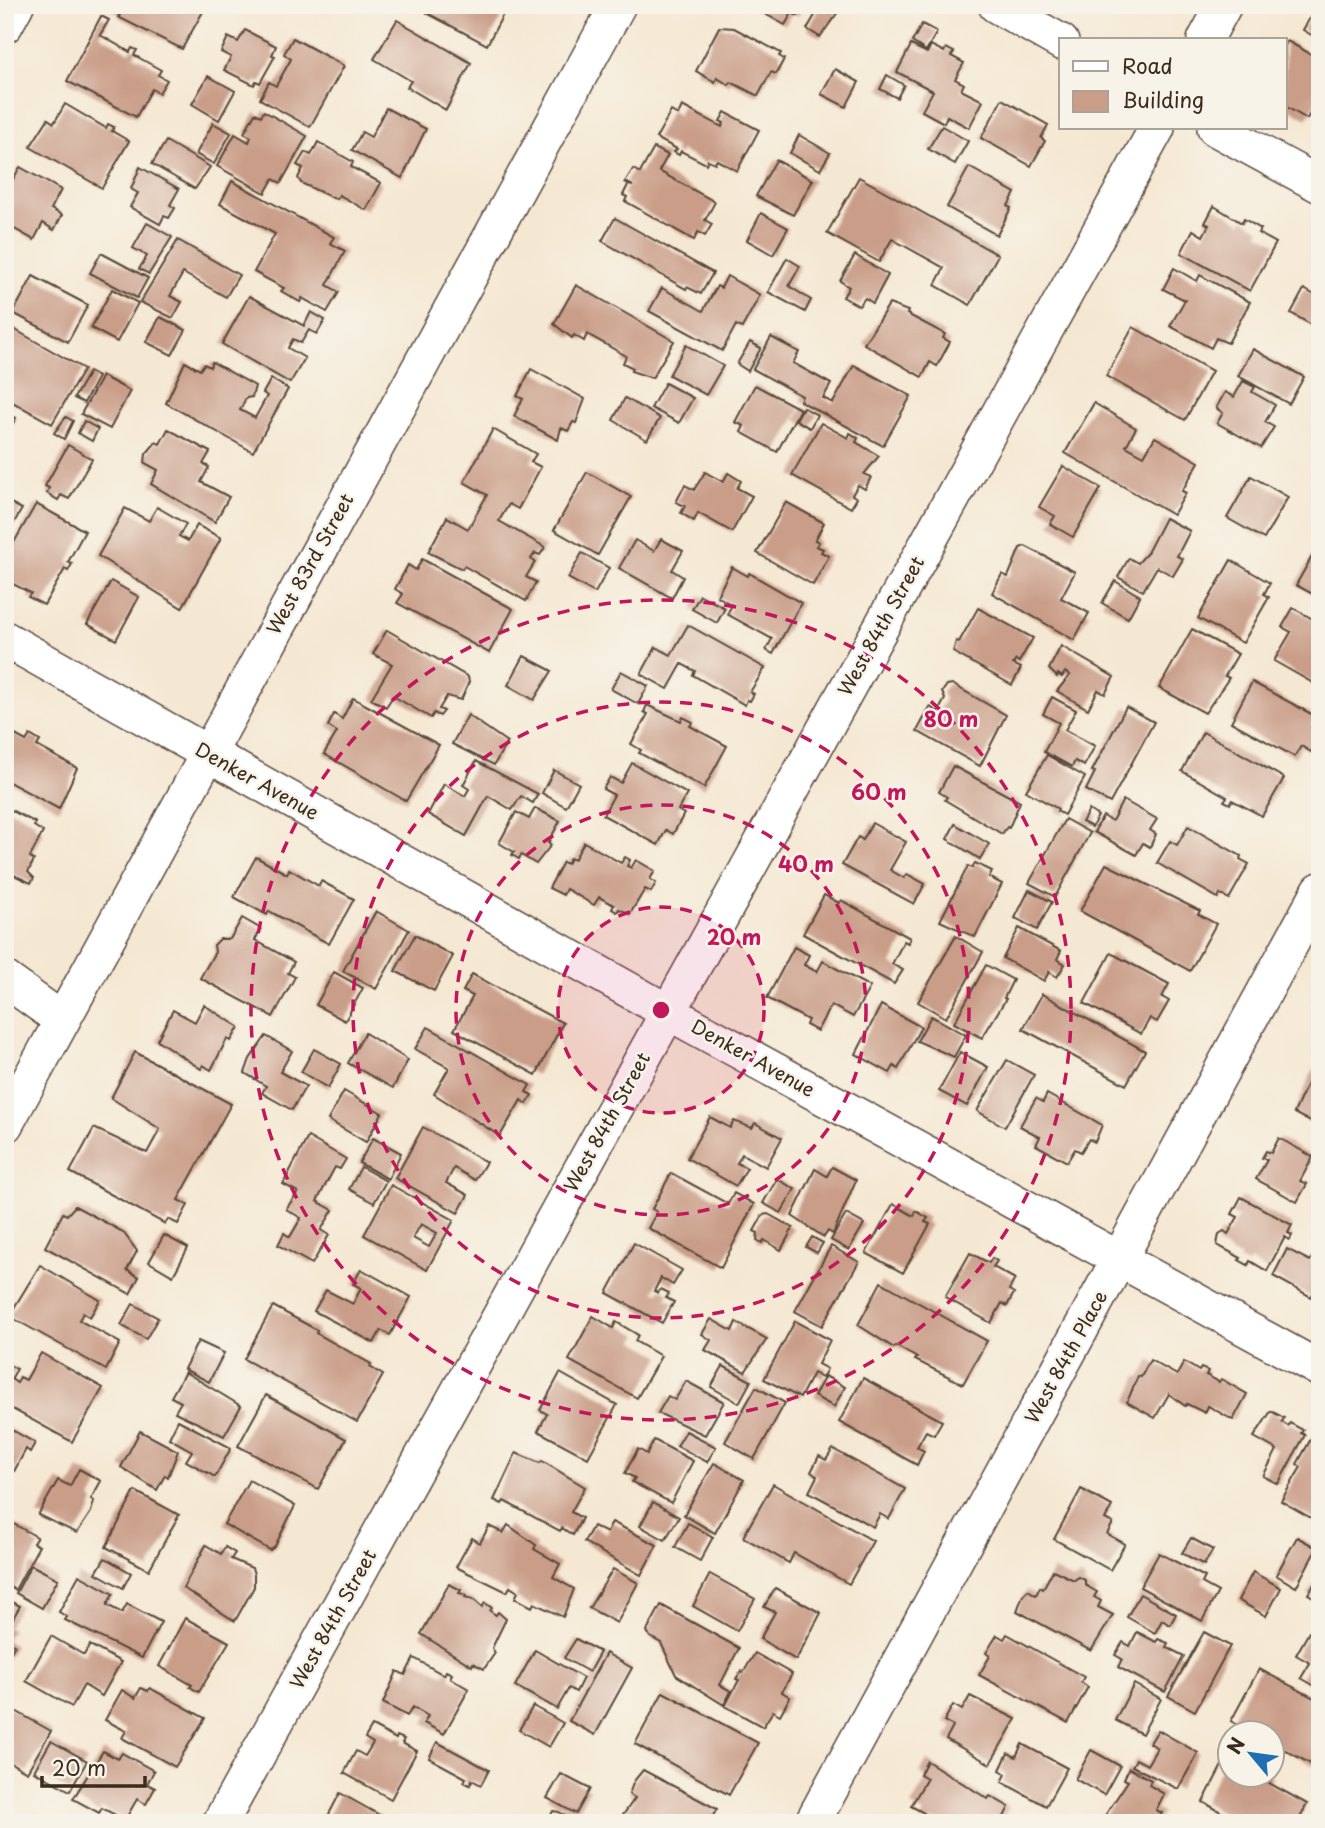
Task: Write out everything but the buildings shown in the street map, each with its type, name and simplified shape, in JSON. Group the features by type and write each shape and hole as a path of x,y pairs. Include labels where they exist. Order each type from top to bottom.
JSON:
{"street":[{"path":"5,25 16,5"},
{"name":"West 83rd Street","path":"5,1125 206,753 618,5"},
{"path":"996,5 1059,41"},
{"path":"1206,38 1224,5"},
{"name":"West 84th Street","path":"220,1823 1156,130"},
{"path":"1219,130 1320,186"},
{"name":"Denker Avenue","path":"5,639 668,1012 1320,1369"},
{"name":"West 84th Place","path":"812,1823 1320,890"},
{"path":"5,979 62,1020"}]}
